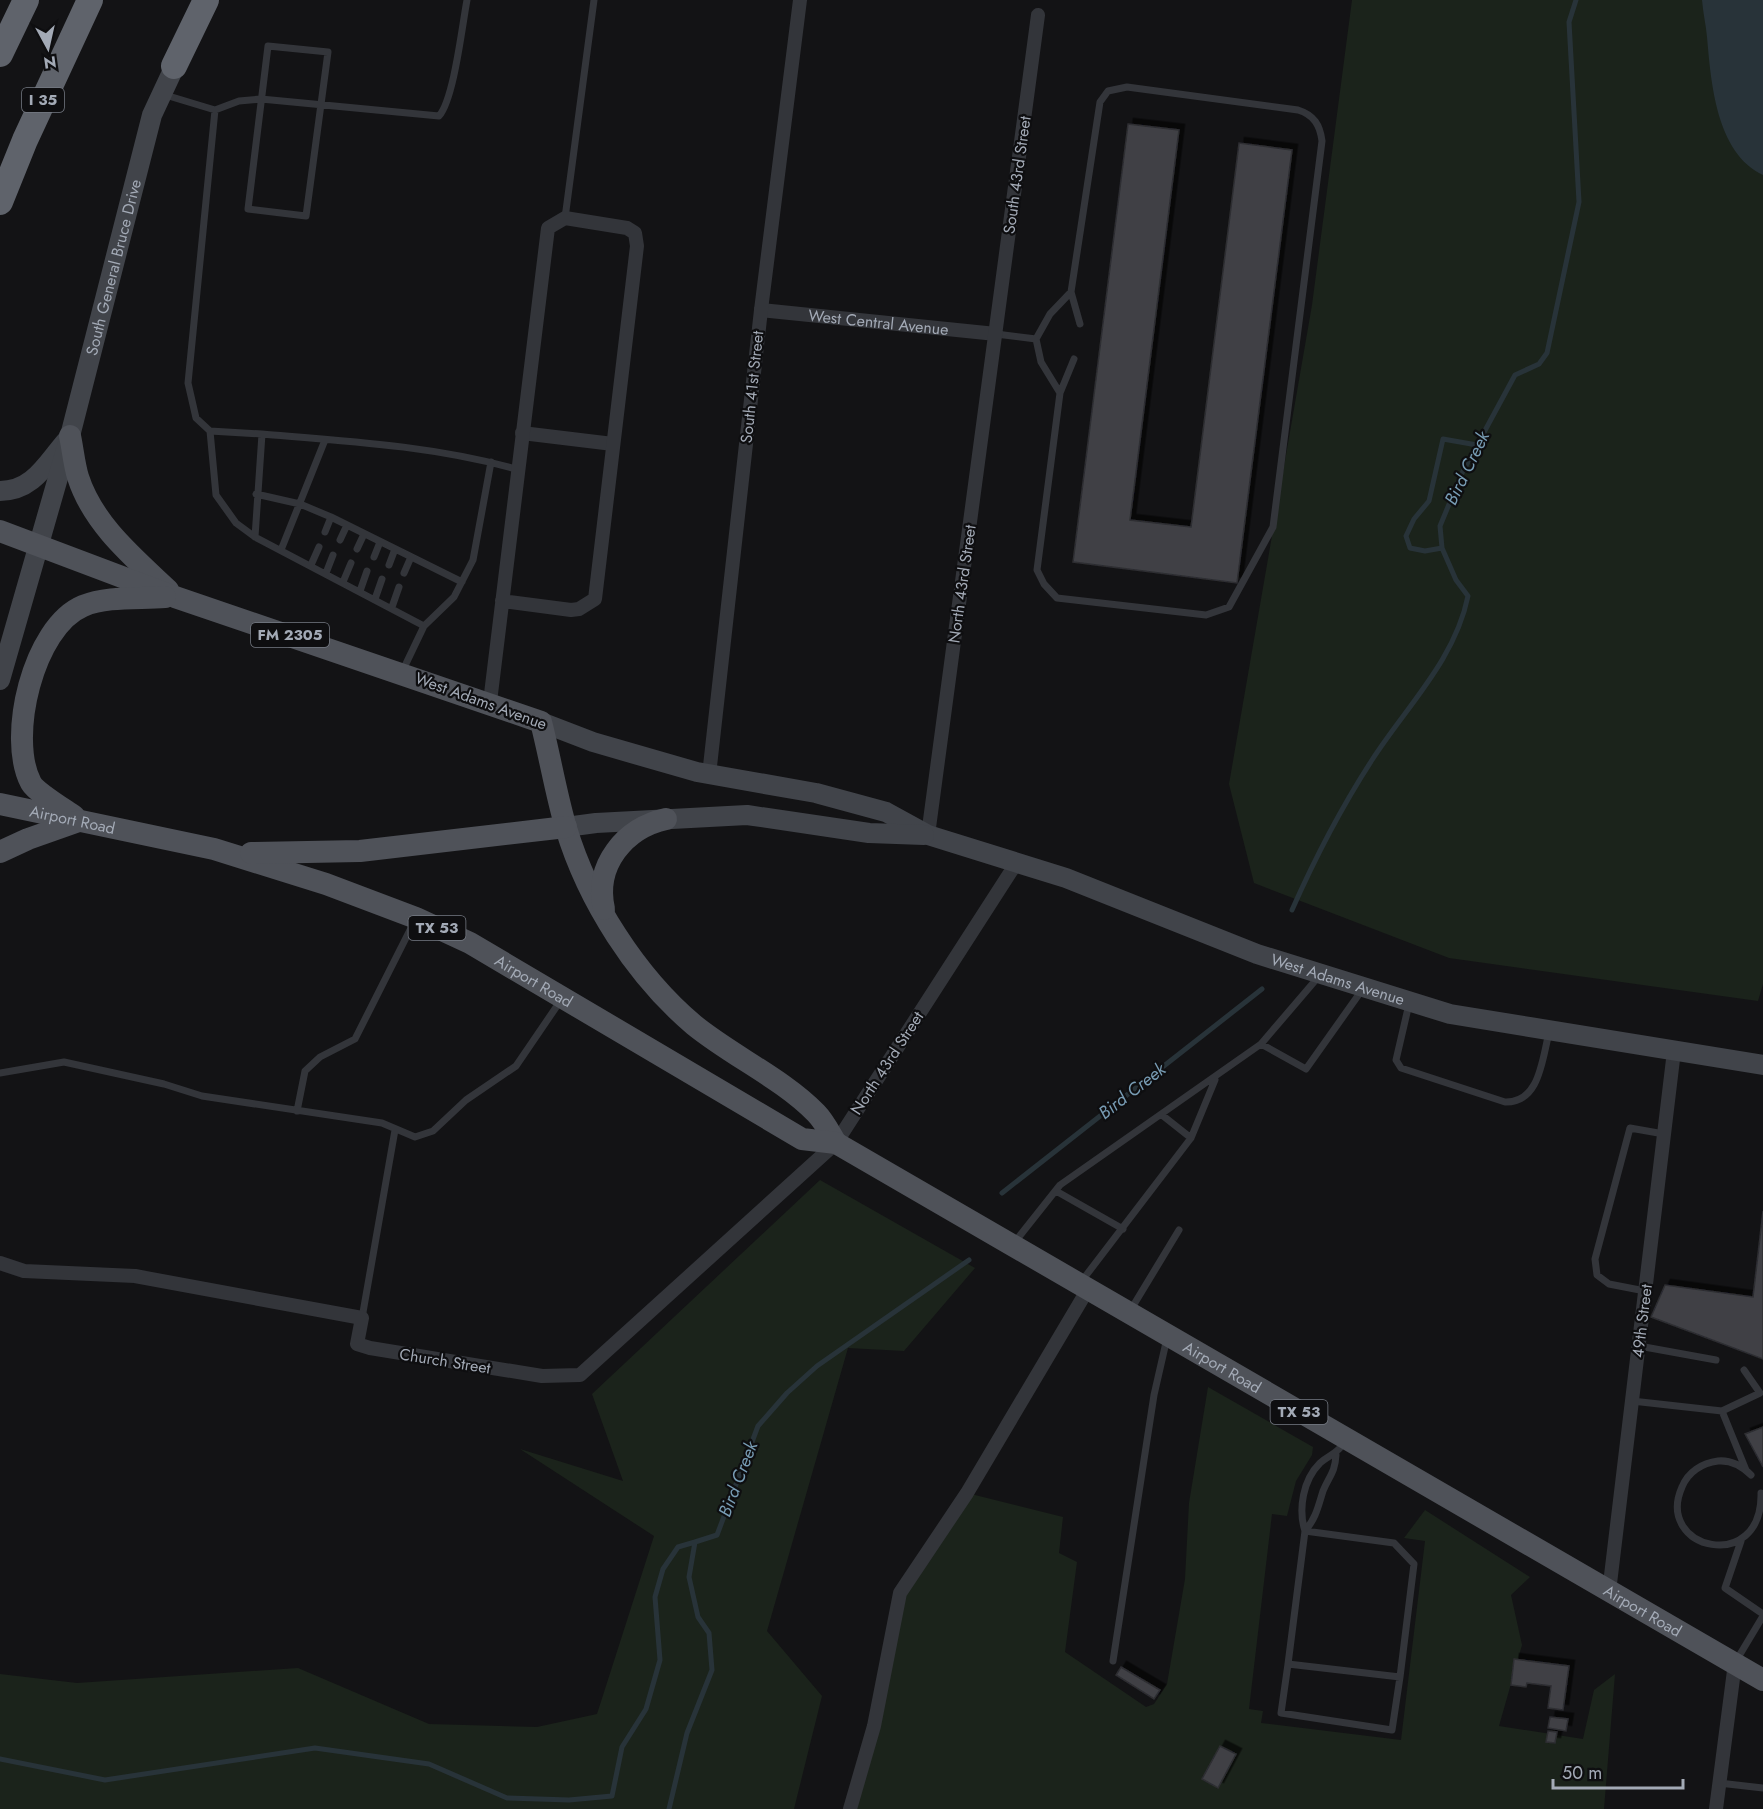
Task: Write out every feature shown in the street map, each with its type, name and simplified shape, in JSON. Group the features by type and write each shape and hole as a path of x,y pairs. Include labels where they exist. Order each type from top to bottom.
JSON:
{"highway":[{"path":"0,54 26,0"},
{"name":"I 35","path":"0,202 29,130 90,0"},
{"path":"174,66 206,0"}],"main road":[{"name":"South General Bruce Drive","path":"0,680 70,436 152,115 174,66 211,0"},
{"path":"0,491 12,491 29,485 70,436"},
{"path":"70,436 78,478 95,514 125,549 175,597"},
{"path":"0,531 40,545"},
{"name":"West Adams Avenue","path":"40,545 175,597 490,702 593,742 709,775 851,801 886,812 928,835 1017,862 1320,975 1409,1002 1450,1014 1763,1065"},
{"path":"81,821 31,785 22,755 23,716 34,669 58,624 81,607 101,600 175,597"},
{"name":"Airport Road","path":"541,722 566,827 578,861 606,916 641,968 693,1024 731,1053 798,1097 818,1114 836,1143"},
{"name":"Airport Road","path":"0,804 214,849 326,884 416,918 470,943 802,1139 836,1143 1168,1335 1341,1447 1610,1592 1763,1680"},
{"name":"West Adams Avenue","path":"566,827 747,815 869,833 928,835"},
{"path":"606,916 603,880 612,856 629,835 640,828 666,819"},
{"path":"0,852 28,839 81,821"},
{"name":"Airport Road","path":"214,849 300,854 360,851 566,827"}],"street":[{"name":"South 41st Street","path":"709,775 761,310 800,0"},
{"name":"South 43rd Street","path":"996,334 1038,15"},
{"path":"490,702 516,469 548,228 565,218 627,228 635,233 637,246 595,598 579,609 571,610 502,601"},
{"name":"West Central Avenue","path":"761,310 996,334"},
{"name":"North 43rd Street","path":"928,835 996,334"},
{"path":"522,433 613,444"},
{"name":"North 43rd Street","path":"836,1143 1017,862"},
{"name":"49th Street","path":"1610,1592 1674,1051"},
{"name":"Church Street","path":"362,1318 357,1344 370,1348 542,1376 580,1375 836,1143"},
{"path":"0,1263 24,1271 135,1276 362,1318"},
{"path":"850,1809 874,1726 900,1593 967,1493 1084,1287"},
{"path":"1716,1809 1735,1663"}],"lane":[{"path":"160,94 215,110 239,101 261,99 439,116 445,110 449,94 467,0"},
{"path":"565,218 594,0"},
{"path":"268,46 328,52 321,103 306,216 248,209 268,46"},
{"path":"1074,359 1060,393 1037,570 1044,584 1057,598 1206,615 1229,607 1273,527 1321,152 1320,127 1307,113 1298,110 1127,87 1108,91 1100,102 1071,292 1080,324"},
{"path":"215,110 188,383 196,418 210,431 426,450 516,469"},
{"path":"1060,393 1041,362 1036,339 1050,314 1071,292"},
{"path":"996,334 1036,339"},
{"path":"210,431 216,495 236,523 255,537 392,607 424,626"},
{"path":"255,537 256,494 262,434"},
{"path":"281,550 325,440"},
{"path":"402,673 424,626 454,597 473,560 491,462"},
{"path":"256,494 300,504 331,517 462,582"},
{"path":"325,532 331,517"},
{"path":"340,540 347,525"},
{"path":"357,549 364,534"},
{"path":"374,557 380,542"},
{"path":"311,565 319,547"},
{"path":"389,565 395,549"},
{"path":"326,573 333,555"},
{"path":"404,573 411,557"},
{"path":"343,582 351,563"},
{"path":"360,591 367,571"},
{"path":"375,599 382,579"},
{"path":"392,607 399,587"},
{"path":"297,1111 305,1071 321,1058 354,1039 416,918"},
{"path":"1012,1245 1056,1191 1261,1044 1320,975"},
{"path":"1261,1044 1306,1069 1364,988"},
{"path":"0,1073 64,1062 164,1084 202,1096 382,1123 415,1137 433,1131 466,1100 516,1066 562,998"},
{"path":"1409,1002 1396,1060 1401,1068 1505,1102 1516,1102 1524,1098 1533,1088 1549,1030"},
{"path":"1084,1287 1123,1229 1191,1138 1215,1078"},
{"path":"1162,1115 1191,1138"},
{"path":"1646,1291 1609,1284 1597,1275 1594,1259 1630,1128 1664,1134"},
{"path":"362,1318 395,1130"},
{"path":"1056,1191 1123,1229"},
{"path":"1129,1313 1179,1230"},
{"path":"1113,1661 1154,1395 1168,1335"},
{"path":"1639,1346 1716,1360"},
{"path":"1632,1401 1722,1412 1760,1394 1744,1370"},
{"path":"1722,1412 1748,1472 1733,1463 1719,1461 1705,1464 1693,1471 1684,1481 1678,1494 1678,1508 1681,1521 1689,1533 1700,1541 1713,1546 1741,1541"},
{"path":"1305,1531 1394,1543 1414,1564 1392,1730 1281,1713 1305,1531 1300,1516 1306,1484 1321,1463 1341,1447"},
{"path":"1305,1531 1317,1517 1324,1489 1335,1471 1341,1447"},
{"path":"1735,1663 1763,1615 1725,1588 1741,1541 1755,1526 1763,1507 1761,1492"},
{"path":"1288,1664 1400,1677"},
{"path":"1719,1783 1763,1788"}],"shaded area":[{"path":"1352,0 1763,0 1763,984 1758,1001 1449,958 1254,883 1229,784 1312,305"},
{"path":"1702,0 1763,0 1763,175 1747,165 1735,150 1719,115 1714,95"},
{"path":"820,1180 975,1268 904,1351 848,1348 767,1631 822,1696 794,1809 0,1809 0,1674 77,1683 298,1668 429,1724 537,1727 597,1714 654,1536 520,1449 623,1481 592,1394"},
{"path":"1208,1387 1313,1447 1312,1455 1296,1481 1287,1516 1272,1514 1249,1709 1263,1711 1261,1723 1401,1740 1425,1541 1404,1538 1425,1510 1530,1577 1511,1595 1522,1645 1499,1726 1583,1739 1594,1690 1615,1674 1604,1809 850,1809 900,1593 967,1493 1063,1517 1059,1553 1077,1562 1065,1652 1146,1707 1154,1704 1167,1684 1185,1579 1189,1503"}],"building":[{"path":"1128,124 1179,130 1130,520 1191,527 1239,143 1292,150 1237,583 1073,562"},
{"path":"1763,1211 1763,1359 1651,1317 1665,1285 1753,1297"},
{"path":"1763,1427 1763,1467 1745,1434"},
{"path":"1514,1659 1569,1666 1563,1710 1548,1708 1551,1686 1527,1683 1526,1687 1511,1685"},
{"path":"1121,1667 1160,1690 1154,1699 1116,1675"},
{"path":"1550,1717 1568,1719 1566,1731 1548,1728"},
{"path":"1548,1731 1557,1732 1555,1743 1546,1742"},
{"path":"1220,1746 1236,1754 1218,1788 1202,1779"}],"waterway":[{"name":"Bird Creek","path":"1292,910 1319,852 1350,796 1385,740 1428,682 1452,641 1462,619 1468,596 1456,580 1442,548 1440,526 1462,473 1515,375 1539,364 1547,353 1579,202 1569,22 1576,0"},
{"path":"1442,548 1425,551 1410,548 1406,536 1414,519 1429,501 1443,439 1477,445"},
{"name":"Bird Creek","path":"1002,1193 1262,989"},
{"name":"Bird Creek","path":"669,1809 687,1733 712,1670 709,1633 698,1617 689,1577 695,1542 717,1535 758,1426 787,1393 817,1366 969,1260"},
{"path":"0,1759 105,1780 315,1748 429,1764 507,1798 569,1800 612,1796 622,1747 646,1709 660,1660 655,1597 663,1569 678,1547 695,1542"}]}
